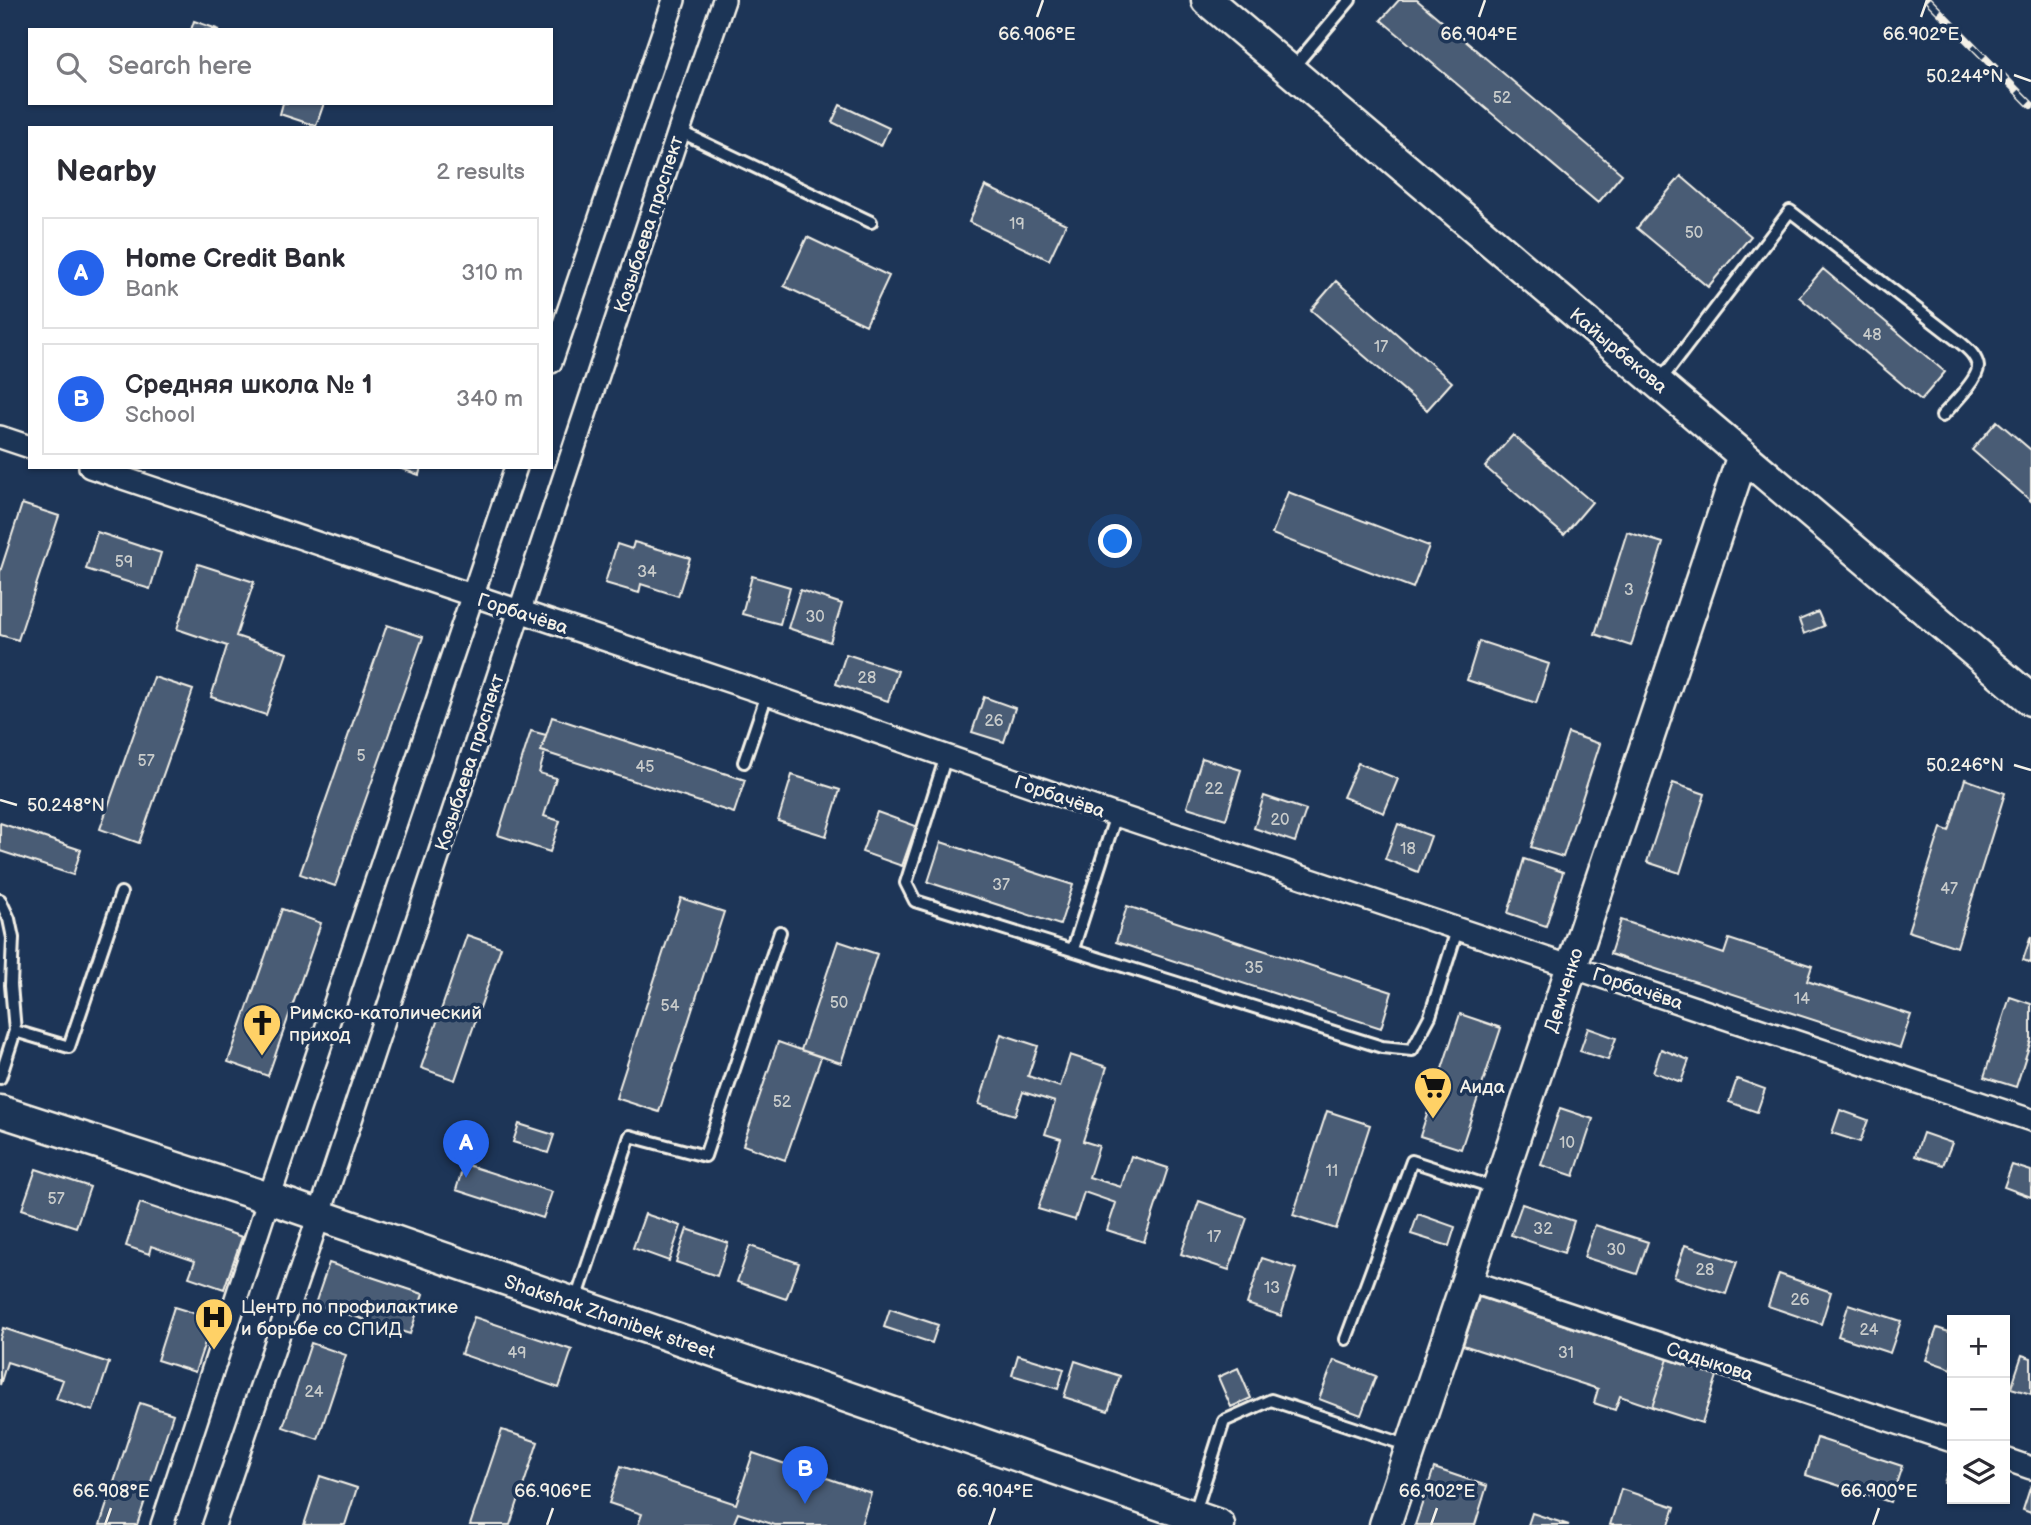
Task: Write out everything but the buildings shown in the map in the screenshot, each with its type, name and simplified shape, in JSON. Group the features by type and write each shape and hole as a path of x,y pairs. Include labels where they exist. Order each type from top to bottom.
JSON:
{"street":[{"path":"553,356 674,0"},
{"name":"Козыбаева проспект","path":"214,1525 724,0"},
{"name":"Кайырбекова","path":"1207,0 2031,700"},
{"path":"0,437 28,446"},
{"name":"Демченко","path":"1385,1525 1743,455"},
{"name":"Горбачёва","path":"96,469 766,694 1116,815 2031,1120"},
{"path":"162,1525 515,469"},
{"name":"Shakshak Zhanibek street","path":"0,1111 270,1198 1206,1521"},
{"name":"Садыкова","path":"1467,1280 1947,1439"},
{"path":"2010,1461 2031,1468"}],"lane":[{"path":"1290,70 1350,0"},
{"path":"678,131 871,222"},
{"path":"1658,383 1790,211 1975,356 1978,365 1976,375 1942,416"},
{"path":"744,762 766,694"},
{"path":"946,756 906,883 915,901 1382,1047 1412,1050 1430,1016 1458,927"},
{"path":"1073,949 1116,815"},
{"path":"15,1031 69,1047 121,893"},
{"path":"0,900 9,919 13,937 11,985 15,1031 0,1078"},
{"path":"575,1304 630,1136 705,1156 780,932"},
{"path":"1346,1339 1412,1161 1497,1189"},
{"path":"1206,1521 1224,1421 1271,1400 1411,1447"}],"railway":[{"path":"1928,0 2031,105"}],"place":[{"name":"Римско-католический приход","path":"262,1057"},
{"name":"Аида","path":"1433,1120"},
{"name":"Home Credit Bank","path":"466,1178"},
{"name":"Центр по профилактике и борьбе со СПИД","path":"214,1351"},
{"name":"Средняя школа № 1","path":"805,1504"}]}
